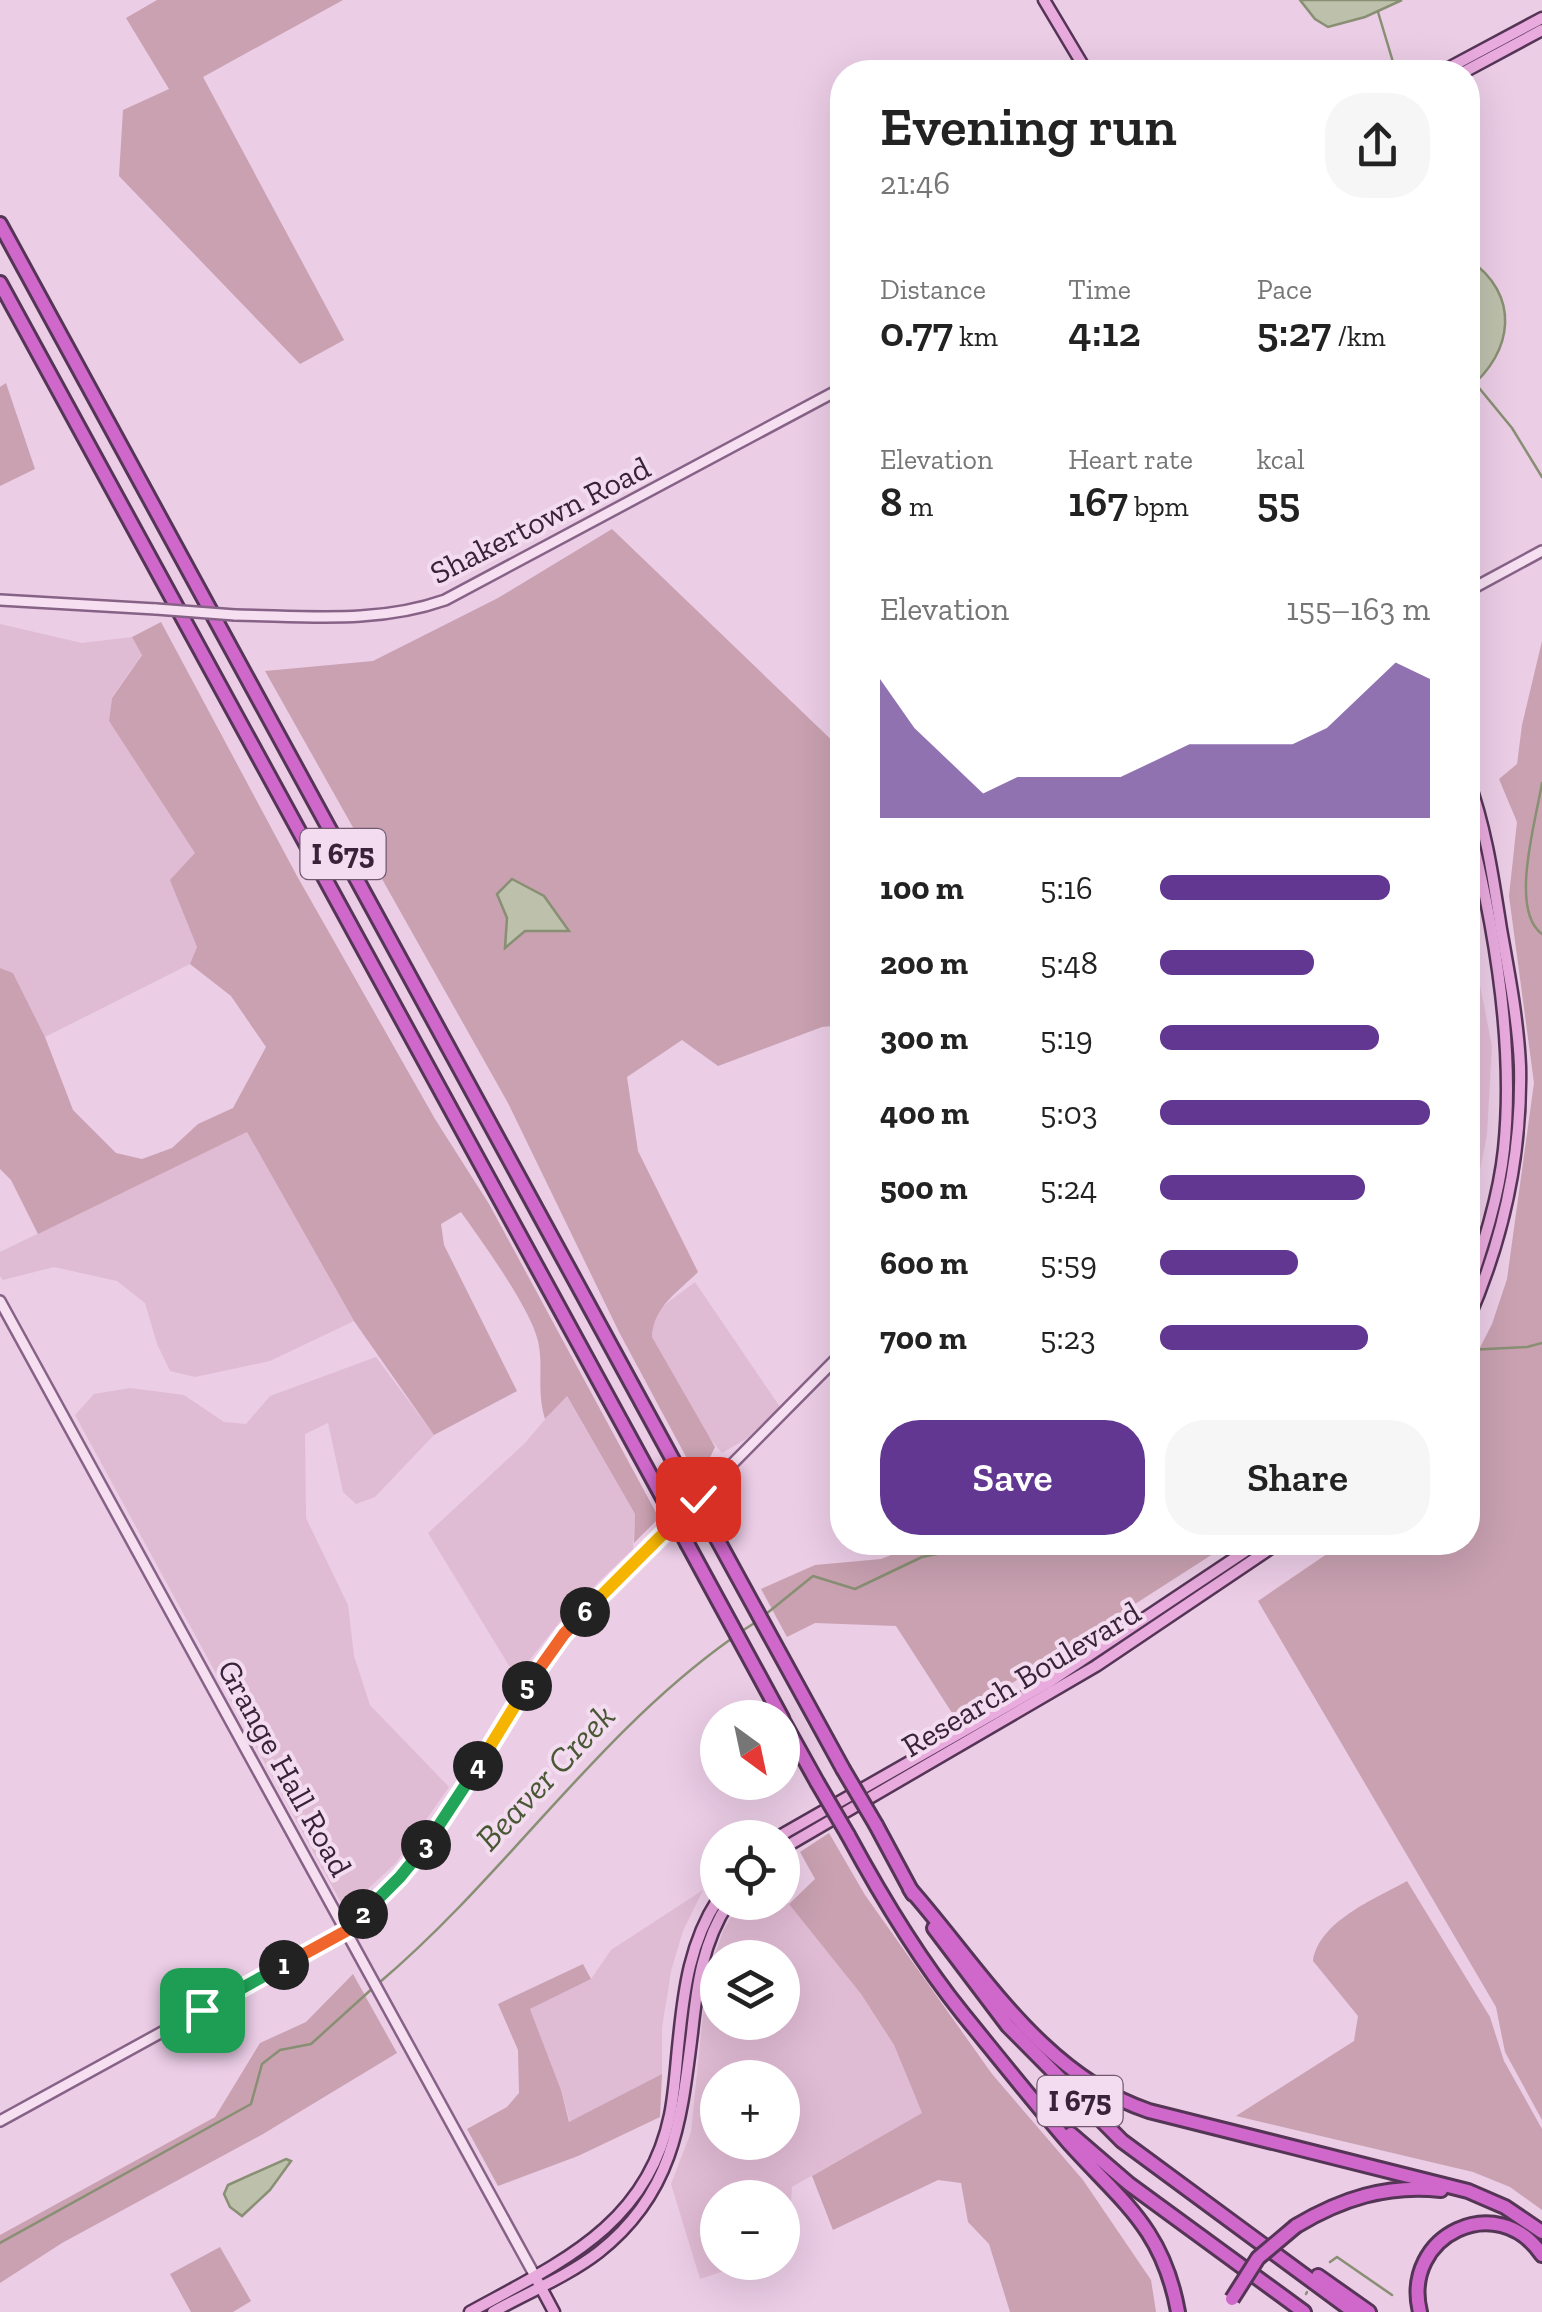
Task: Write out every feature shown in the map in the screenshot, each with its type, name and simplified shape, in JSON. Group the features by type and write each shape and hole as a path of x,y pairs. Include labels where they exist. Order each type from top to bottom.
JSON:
{"highway":[{"name":"I 675","path":"0,224 686,1484 932,1924 1008,2026 1122,2141 1354,2312"},
{"name":"I 675","path":"0,283 772,1700"},
{"name":"I 675","path":"800,1752 888,1908 925,1963 1020,2082 1128,2184 1304,2312"},
{"path":"910,1889 1041,2043 1099,2090 1149,2111 1468,2191 1542,2232"},
{"path":"1020,2082 1070,2144 1144,2224 1163,2258 1178,2312"},
{"path":"1179,2185 1251,2228 1369,2312"},
{"path":"1230,2306 1258,2258 1296,2226 1350,2199 1407,2189 1470,2196 1523,2219"},
{"path":"1420,2312 1417,2289 1424,2261 1438,2242 1455,2230 1474,2224 1502,2226 1530,2240 1542,2255"}],"main road":[{"path":"1044,0 1080,60"},
{"path":"1463,60 1542,18"},
{"path":"1480,63 1542,30"},
{"path":"1480,821 1489,852 1520,1066 1518,1133 1504,1216 1480,1292"},
{"path":"1480,875 1501,1004 1508,1100 1504,1153 1480,1250"},
{"name":"Research Boulevard","path":"800,1824 1046,1684 1240,1555"},
{"name":"Research Boulevard","path":"800,1838 1082,1676 1261,1555"},
{"path":"492,2312 598,2238 636,2194 653,2165 670,2114 690,1961 705,1920"},
{"path":"470,2312 598,2253 644,2205 672,2153 682,2120 698,1978 708,1940 719,1920"},
{"name":"Grange Hall Road","path":"538,2281 554,2312"}],"street":[{"name":"Shakertown Road","path":"0,600 235,615 370,618 412,610 445,600 830,394"},
{"path":"1480,584 1542,550"},
{"name":"Grange Hall Road","path":"0,1301 538,2281"},
{"path":"0,2121 346,1931 400,1877 437,1830 535,1673 564,1634 830,1365"}],"shaded area":[{"path":"157,0 343,0 203,77 344,340 300,364 119,176 123,110 169,89 126,18"},
{"path":"1300,0 1402,0 1365,17 1328,27 1315,19"},
{"path":"1480,269 1497,289 1505,323 1495,358 1480,377"},
{"path":"6,383 35,469 0,486 0,387"},
{"path":"612,529 830,738 830,1026 718,1066 682,1040 627,1077 638,1151 698,1272 662,1309 652,1337 715,1447 699,1481 619,1332 508,1103 265,671 373,661 498,598"},
{"path":"161,622 297,876 435,1119 489,1204 659,1518 634,1543 635,1514 567,1396 545,1419 540,1351 534,1327 461,1212 441,1224 444,1245 517,1391 434,1435 354,1321 247,1132 38,1234 11,1180 0,1169 0,968 13,973 45,1037 73,1110 116,1153 142,1159 172,1148 198,1124 233,1108 266,1047 231,996 190,964 197,947 170,880 195,853 109,721 112,698 142,655 132,637"},
{"path":"0,624 82,643 132,637 142,654 112,697 109,721 196,853 171,880 197,947 190,964 45,1037 13,973 0,968"},
{"path":"1542,641 1542,2120 1505,2052 1496,2007 1258,1601 1325,1555 1480,1555 1480,1348 1507,1279 1534,1083 1509,896 1517,822 1499,779 1517,764"},
{"path":"512,879 544,896 569,931 525,931 505,948 507,918 497,894"},
{"path":"1480,985 1492,1046 1487,1134 1480,1170"},
{"path":"247,1132 354,1321 270,1361 195,1377 170,1371 145,1303 117,1281 54,1267 3,1280 0,1276 0,1252"},
{"path":"695,1282 780,1407 746,1439 722,1453 707,1435 652,1337 659,1309"},
{"path":"376,1357 434,1435 375,1497 356,1504 343,1492 328,1423 305,1434 306,1518 348,1605 354,1656 370,1705 449,1787 396,1863 345,1910 75,1415 94,1394 130,1388 184,1395 224,1422 246,1424 270,1396"},
{"path":"566,1395 635,1514 633,1549 570,1609 516,1677 428,1533 524,1444"},
{"path":"891,1555 1211,1555 956,1719 896,1626 815,1623 787,1637 761,1589 815,1565"},
{"path":"829,1833 865,1895 992,2074 1083,2180 1151,2280 1156,2312 1010,2312 989,2244 968,2222 961,2183 938,2180 833,2230 812,2176 922,2113 894,2045 861,1994 800,1918 800,1893 815,1879 800,1852"},
{"path":"1407,1881 1490,2017 1504,2061 1542,2129 1542,2210 1510,2187 1473,2172 1236,2116 1354,2041 1358,2016 1313,1961 1317,1947 1350,1913"},
{"path":"700,1892 671,1971 662,2028 662,2074 570,2122 530,2009 591,1979 611,1950"},
{"path":"800,1917 861,1994 894,2045 922,2113 800,2182 700,2180 700,2279 671,2184 691,2132 700,2040 800,2040 800,1940 720,1940 730,1920"},
{"path":"583,1964 591,1979 530,2009 569,2122 662,2074 660,2117 578,2156 498,2186 467,2129 507,2107 519,2093 518,2050 498,2004"},
{"path":"353,1974 397,2053 263,2134 62,2243 0,2283 0,2235 215,2117 260,2043 306,2022"},
{"path":"286,2159 291,2161 270,2190 242,2216 230,2207 224,2194 228,2185"},
{"path":"220,2247 251,2301 233,2312 191,2312 170,2274"}],"waterway":[{"path":"1378,12 1392,60"},
{"path":"1480,389 1512,428 1542,477"},
{"path":"1542,783 1526,885 1532,922 1542,934"},
{"name":"Beaver Creek","path":"1480,1349 1542,1343"},
{"name":"Beaver Creek","path":"766,1614 813,1576 855,1589 932,1555"},
{"name":"Beaver Creek","path":"742,1631 756,1622"},
{"name":"Beaver Creek","path":"380,1982 469,1897 637,1718 731,1639"},
{"name":"Beaver Creek","path":"0,2243 251,2104 262,2064 280,2050 311,2044 374,1987"},
{"path":"1330,2262 1337,2257 1392,2295"}],"route":[{"path":"202,2010 346,1931 389,1888 437,1830 544,1659 698,1499"}]}
